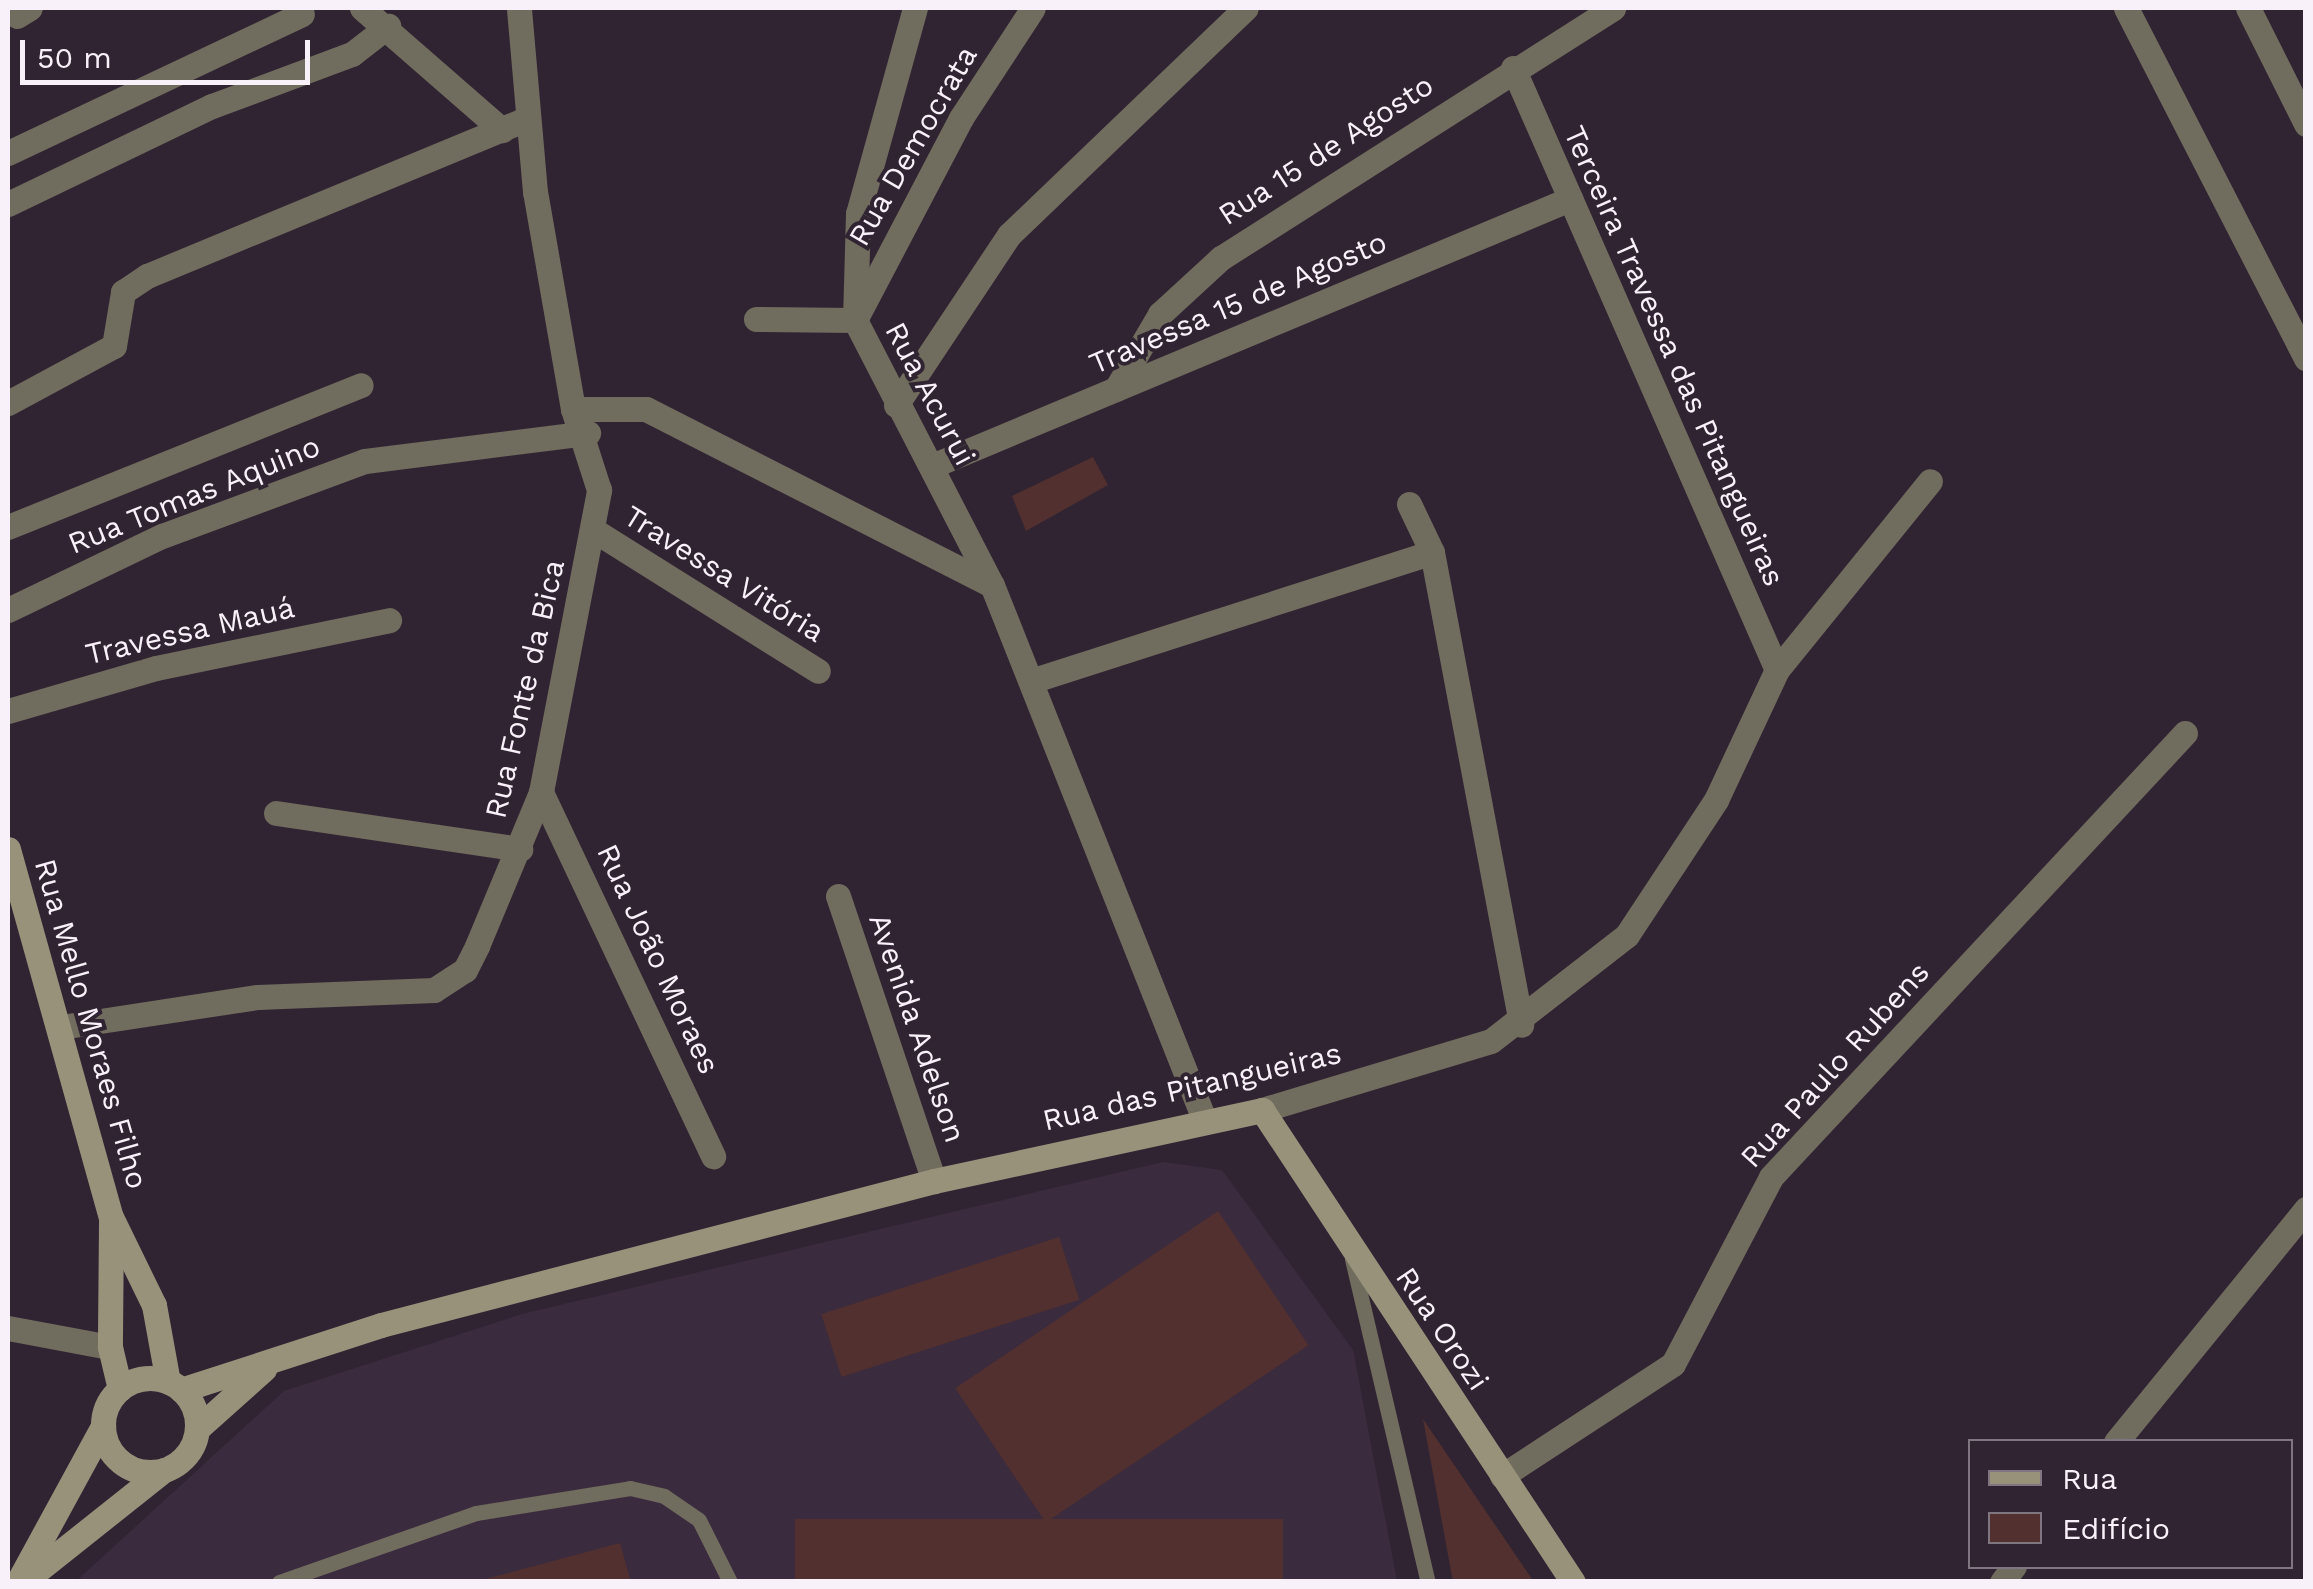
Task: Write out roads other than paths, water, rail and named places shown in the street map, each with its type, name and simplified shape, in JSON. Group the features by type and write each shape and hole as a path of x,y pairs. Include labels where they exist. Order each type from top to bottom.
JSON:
{"street":[{"path":"362,8 388,26 502,130"},
{"name":"Rua Fonte da Bica","path":"61,1027 258,997 434,990 465,970 520,849 541,792 595,531 588,433 573,410 526,119 518,8"},
{"name":"Rua Acurui","path":"915,8 850,255 854,320 992,584 1204,1119"},
{"name":"Rua Democrata","path":"854,320 961,118 1033,8"},
{"path":"896,405 1009,235 1246,8"},
{"name":"Rua 15 de Agosto","path":"1116,390 1160,314 1221,258 1513,68 1613,8"},
{"path":"2126,8 2306,358"},
{"path":"2248,8 2306,124"},
{"path":"8,153 305,10"},
{"path":"8,204 212,106 352,54 388,26"},
{"name":"Terceira Travessa das Pitangueiras","path":"1513,68 1776,670"},
{"path":"8,404 114,346 123,292 148,276 526,119"},
{"name":"Travessa 15 de Agosto","path":"932,466 1570,200"},
{"path":"756,320 854,320"},
{"path":"8,527 361,385"},
{"path":"573,410 646,409 992,584"},
{"name":"Rua Tomas Aquino","path":"8,610 162,536 365,461 588,433"},
{"name":"Rua das Pitangueiras","path":"175,1386 268,1366 380,1326 934,1180 1204,1119 1262,1110 1521,1025 1627,935 1668,881 1776,670 1930,481"},
{"path":"1409,504 1432,552 1521,1025"},
{"name":"Travessa Vitória","path":"595,531 818,671"},
{"path":"1031,681 1432,552"},
{"name":"Travessa Mauá","path":"8,711 156,668 389,620"},
{"name":"Rua Paulo Rubens","path":"1502,1476 1672,1364 1771,1177 2185,733"},
{"name":"Rua João Moraes","path":"541,792 714,1156"},
{"path":"276,813 520,849"},
{"name":"Rua Mello Moraes Filho","path":"8,849 61,1027 111,1218 154,1305 175,1386"},
{"name":"Avenida Adelson","path":"838,896 934,1180"},
{"name":"Rua Orozi","path":"1262,1110 1350,1250 1572,1582"},
{"path":"2118,1439 2306,1208"},
{"name":"Rua Mello Moraes Filho","path":"111,1218 110,1347 120,1389"},
{"path":"8,1328 110,1347"},
{"name":"Rua das Pitangueiras","path":"197,1429 268,1366"},
{"path":"143,1378 175,1386 197,1429 187,1454 21,1582 120,1389 143,1378"},
{"path":"103,1426 124,1464 164,1470"}],"lane":[{"path":"1350,1250 1428,1582"},
{"path":"280,1582 476,1513 630,1488 664,1496 699,1520 730,1582"}]}
